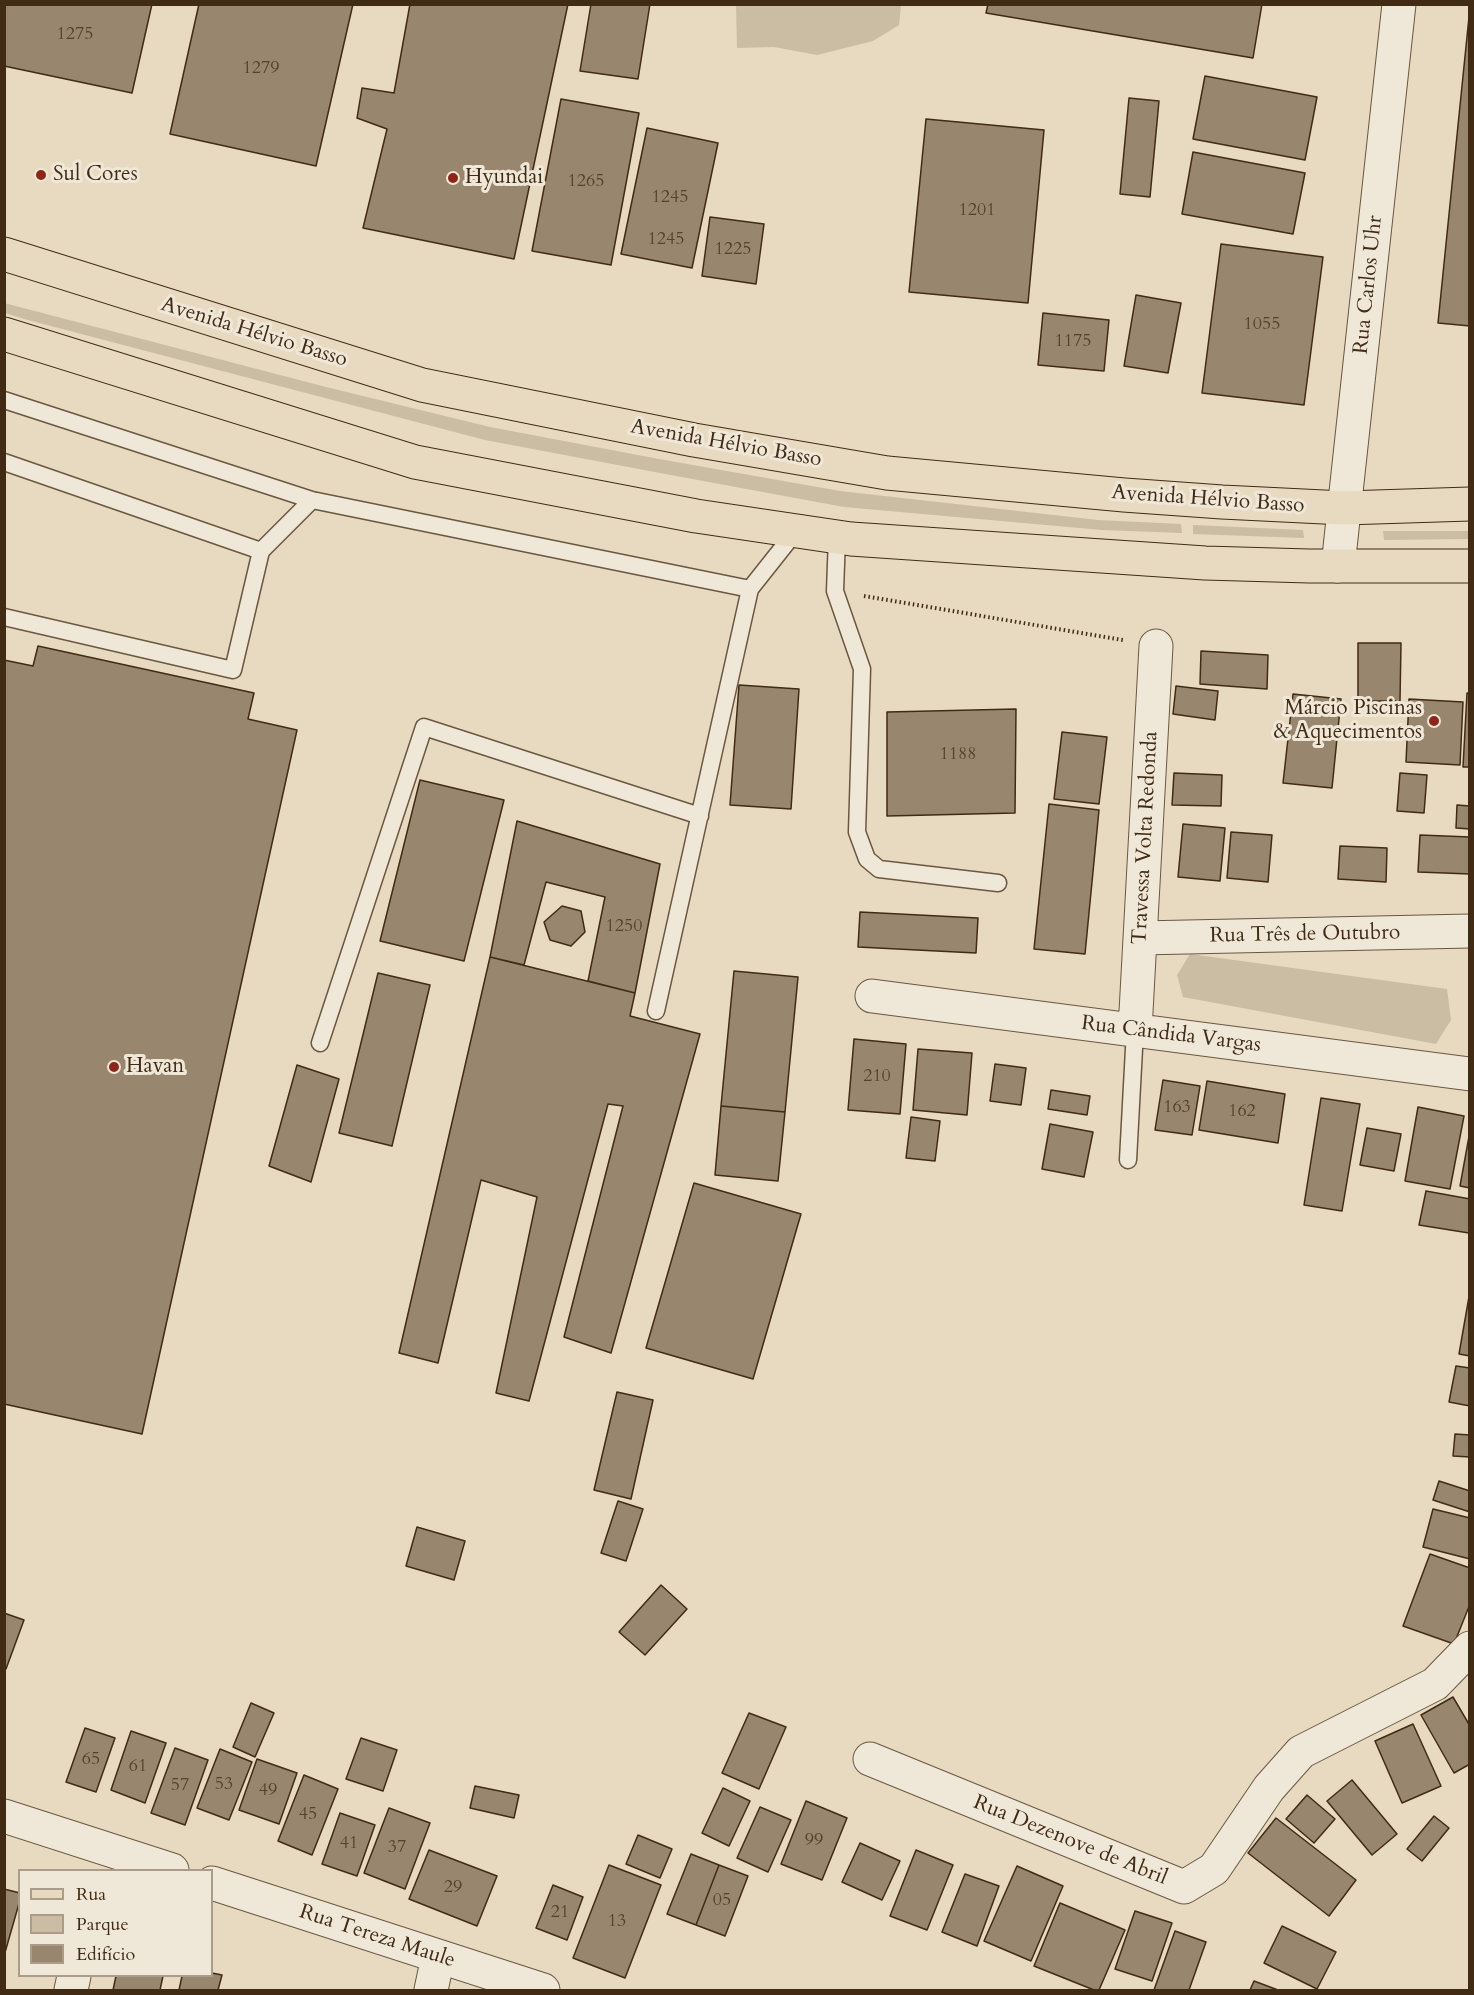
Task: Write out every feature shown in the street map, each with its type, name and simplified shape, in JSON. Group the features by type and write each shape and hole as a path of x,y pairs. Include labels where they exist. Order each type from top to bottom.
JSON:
{"main road":[{"name":"Avenida Hélvio Basso","path":"4,254 422,385 694,440 887,473 1124,495 1344,508 1470,504"},
{"path":"4,334 415,462 696,516 837,537 1205,563 1470,566"}],"street":[{"name":"Rua Carlos Uhr","path":"1338,566 1399,4"},
{"name":"Travessa Volta Redonda","path":"1135,1030 1156,645"},
{"name":"Rua Três de Outubro","path":"1140,938 1470,931"},
{"name":"Rua Cândida Vargas","path":"872,996 1470,1074"},
{"name":"Rua Dezenove de Abril","path":"870,1759 1184,1887 1214,1869 1269,1788 1301,1752 1435,1684 1470,1648"},
{"path":"4,1816 98,1859 165,1869"},
{"name":"Rua Tereza Maule","path":"213,1883 543,1990"},
{"path":"431,1990 438,1957"}],"lane":[{"path":"4,400 312,500 750,589"},
{"path":"4,462 261,551"},
{"path":"4,617 233,670 261,551 312,500"},
{"path":"656,1011 750,589 796,531"},
{"path":"837,537 835,591 862,669 857,832 867,859 879,869 998,883"},
{"path":"320,1043 424,727 700,816"},
{"path":"1128,1160 1135,1030"}],"path":[{"path":"835,591 1156,645"}],"green space":[{"path":"736,4 901,5 899,25 873,41 817,55 774,47 737,48"},
{"path":"4,303 490,427 840,491 1098,520 1181,524 1182,533 1102,530 844,507 485,440 28,320 5,313"},
{"path":"1193,525 1303,530 1304,538 1193,534"},
{"path":"1383,531 1469,531 1469,539 1384,540"},
{"path":"1190,954 1447,989 1451,1020 1436,1044 1183,997 1177,975"}],"building":[{"path":"4,4 152,4 132,93 4,66"},
{"path":"199,4 353,4 316,166 170,134"},
{"name":"Hyundai","path":"410,4 568,4 514,259 363,228 387,129 357,118 362,88 394,93"},
{"path":"591,4 650,4 638,79 580,71"},
{"path":"988,4 1262,4 1253,58 986,13"},
{"path":"1470,7 1470,326 1438,323"},
{"path":"1205,76 1317,97 1305,160 1193,139"},
{"path":"1129,98 1159,101 1150,197 1120,194"},
{"path":"561,99 639,113 611,265 532,251"},
{"path":"926,119 1044,130 1028,303 909,292"},
{"path":"647,128 718,143 692,268 621,254"},
{"path":"1193,152 1305,173 1293,234 1182,214"},
{"path":"710,217 764,224 756,284 702,276"},
{"path":"1221,244 1323,257 1304,405 1202,393"},
{"path":"1136,295 1181,303 1168,373 1124,366"},
{"path":"1043,313 1109,320 1104,371 1038,365"},
{"path":"1358,643 1401,643 1400,701 1358,701"},
{"name":"Havan","path":"38,646 254,693 248,719 297,730 142,1434 4,1404 4,660 33,666"},
{"path":"1201,651 1268,655 1267,689 1200,684"},
{"path":"739,685 799,689 791,809 730,805"},
{"path":"1176,686 1218,691 1215,720 1173,714"},
{"path":"1467,693 1470,694 1470,767 1463,767"},
{"path":"1293,694 1341,699 1332,788 1283,783"},
{"path":"1409,699 1463,702 1460,765 1406,762"},
{"path":"1016,709 1015,813 887,816 887,712"},
{"path":"1062,732 1107,737 1099,804 1054,799"},
{"path":"1174,773 1222,775 1221,806 1172,805"},
{"path":"1400,773 1427,775 1424,813 1397,811"},
{"path":"420,780 504,800 464,961 380,941"},
{"path":"1049,804 1099,810 1085,954 1034,949"},
{"path":"1457,805 1470,806 1470,829 1456,828"},
{"path":"517,821 660,864 635,993 588,981 605,897 546,882 524,965 490,957"},
{"path":"1183,824 1225,828 1220,881 1178,877"},
{"path":"1231,832 1272,835 1268,882 1227,878"},
{"path":"1420,835 1470,837 1470,874 1418,872"},
{"path":"1340,846 1387,848 1386,882 1338,879"},
{"path":"562,906 581,911 585,932 571,946 550,940 544,922"},
{"path":"860,912 978,918 976,953 858,947"},
{"path":"490,957 635,993 630,1016 700,1034 611,1353 564,1337 623,1106 608,1104 529,1401 496,1393 537,1197 481,1180 438,1363 399,1353"},
{"path":"734,971 798,977 785,1112 721,1106"},
{"path":"378,973 430,985 392,1146 339,1133"},
{"path":"854,1039 906,1044 900,1114 848,1110"},
{"path":"918,1049 972,1053 967,1115 913,1110"},
{"path":"995,1064 1026,1068 1021,1105 990,1101"},
{"path":"297,1065 339,1079 311,1182 269,1166"},
{"path":"1163,1080 1200,1086 1192,1135 1155,1130"},
{"path":"1207,1081 1285,1094 1278,1143 1199,1130"},
{"path":"1051,1090 1090,1096 1087,1115 1048,1109"},
{"path":"1321,1098 1360,1104 1342,1211 1304,1205"},
{"path":"721,1106 785,1112 778,1181 715,1175"},
{"path":"1418,1107 1464,1116 1450,1189 1405,1181"},
{"path":"911,1117 940,1121 935,1161 906,1158"},
{"path":"1050,1124 1093,1132 1084,1177 1042,1169"},
{"path":"1367,1128 1401,1134 1394,1171 1360,1165"},
{"path":"1470,1131 1470,1188 1460,1186"},
{"path":"694,1183 801,1214 753,1379 646,1348"},
{"path":"1426,1191 1470,1199 1469,1233 1419,1225"},
{"path":"1470,1291 1470,1356 1459,1354"},
{"path":"1456,1366 1470,1368 1470,1406 1449,1402"},
{"path":"617,1392 653,1400 631,1499 594,1490"},
{"path":"1455,1434 1470,1435 1470,1457 1453,1456"},
{"path":"1439,1481 1470,1491 1470,1512 1433,1500"},
{"path":"618,1501 643,1509 626,1561 601,1553"},
{"path":"1433,1509 1470,1518 1470,1559 1423,1547"},
{"path":"417,1527 465,1541 454,1580 406,1566"},
{"path":"1430,1554 1470,1568 1470,1604 1454,1644 1403,1626"},
{"path":"661,1585 687,1609 645,1655 619,1632"},
{"path":"4,1613 24,1620 6,1669 4,1669"},
{"path":"1453,1697 1470,1726 1470,1764 1454,1773 1421,1715"},
{"path":"251,1703 274,1713 255,1757 233,1747"},
{"path":"749,1713 786,1727 759,1789 722,1773"},
{"path":"1413,1724 1441,1786 1402,1803 1375,1741"},
{"path":"85,1728 115,1738 96,1792 66,1782"},
{"path":"131,1731 166,1743 145,1803 111,1790"},
{"path":"361,1738 397,1750 383,1791 346,1779"},
{"path":"175,1748 208,1760 185,1825 151,1813"},
{"path":"220,1749 252,1762 229,1820 197,1808"},
{"path":"257,1759 297,1773 279,1824 239,1810"},
{"path":"304,1775 338,1789 312,1855 278,1841"},
{"path":"1352,1780 1397,1834 1372,1855 1327,1801"},
{"path":"475,1786 519,1795 514,1818 470,1808"},
{"path":"723,1788 750,1801 729,1846 702,1833"},
{"path":"1307,1795 1335,1819 1314,1843 1286,1819"},
{"path":"806,1801 847,1818 822,1880 781,1864"},
{"path":"760,1807 791,1820 768,1872 737,1858"},
{"path":"389,1808 430,1823 405,1889 364,1873"},
{"path":"340,1813 375,1825 357,1876 322,1864"},
{"path":"1434,1816 1449,1828 1422,1861 1407,1849"},
{"path":"1276,1818 1356,1880 1329,1916 1248,1853"},
{"path":"638,1835 672,1849 660,1878 626,1864"},
{"path":"860,1843 900,1861 882,1900 842,1882"},
{"path":"429,1850 497,1876 477,1926 409,1899"},
{"path":"916,1850 953,1865 927,1930 890,1916"},
{"path":"691,1854 719,1865 696,1925 667,1914"},
{"path":"609,1865 661,1885 625,1978 573,1958"},
{"path":"719,1865 748,1876 725,1936 696,1925"},
{"path":"1017,1866 1063,1886 1031,1961 984,1941"},
{"path":"965,1874 999,1886 977,1946 942,1932"},
{"path":"553,1885 583,1897 567,1940 536,1928"},
{"path":"4,1889 18,1892 18,1907 4,1956"},
{"path":"1060,1903 1125,1930 1099,1990 1034,1966"},
{"path":"1135,1911 1172,1923 1152,1981 1115,1969"},
{"path":"1282,1926 1336,1952 1317,1989 1264,1963"},
{"path":"1175,1931 1206,1942 1189,1990 1154,1990"},
{"path":"213,1973 222,1975 218,1990 179,1990 182,1977 213,1977"},
{"path":"116,1977 163,1977 160,1990 113,1990"},
{"path":"1254,1981 1278,1990 1250,1990"}],"place":[{"name":"Sul Cores","path":"41,175"},
{"name":"Hyundai","path":"453,178"},
{"name":"Márcio Piscinas & Aquecimentos","path":"1434,721"},
{"name":"Havan","path":"114,1067"}]}
